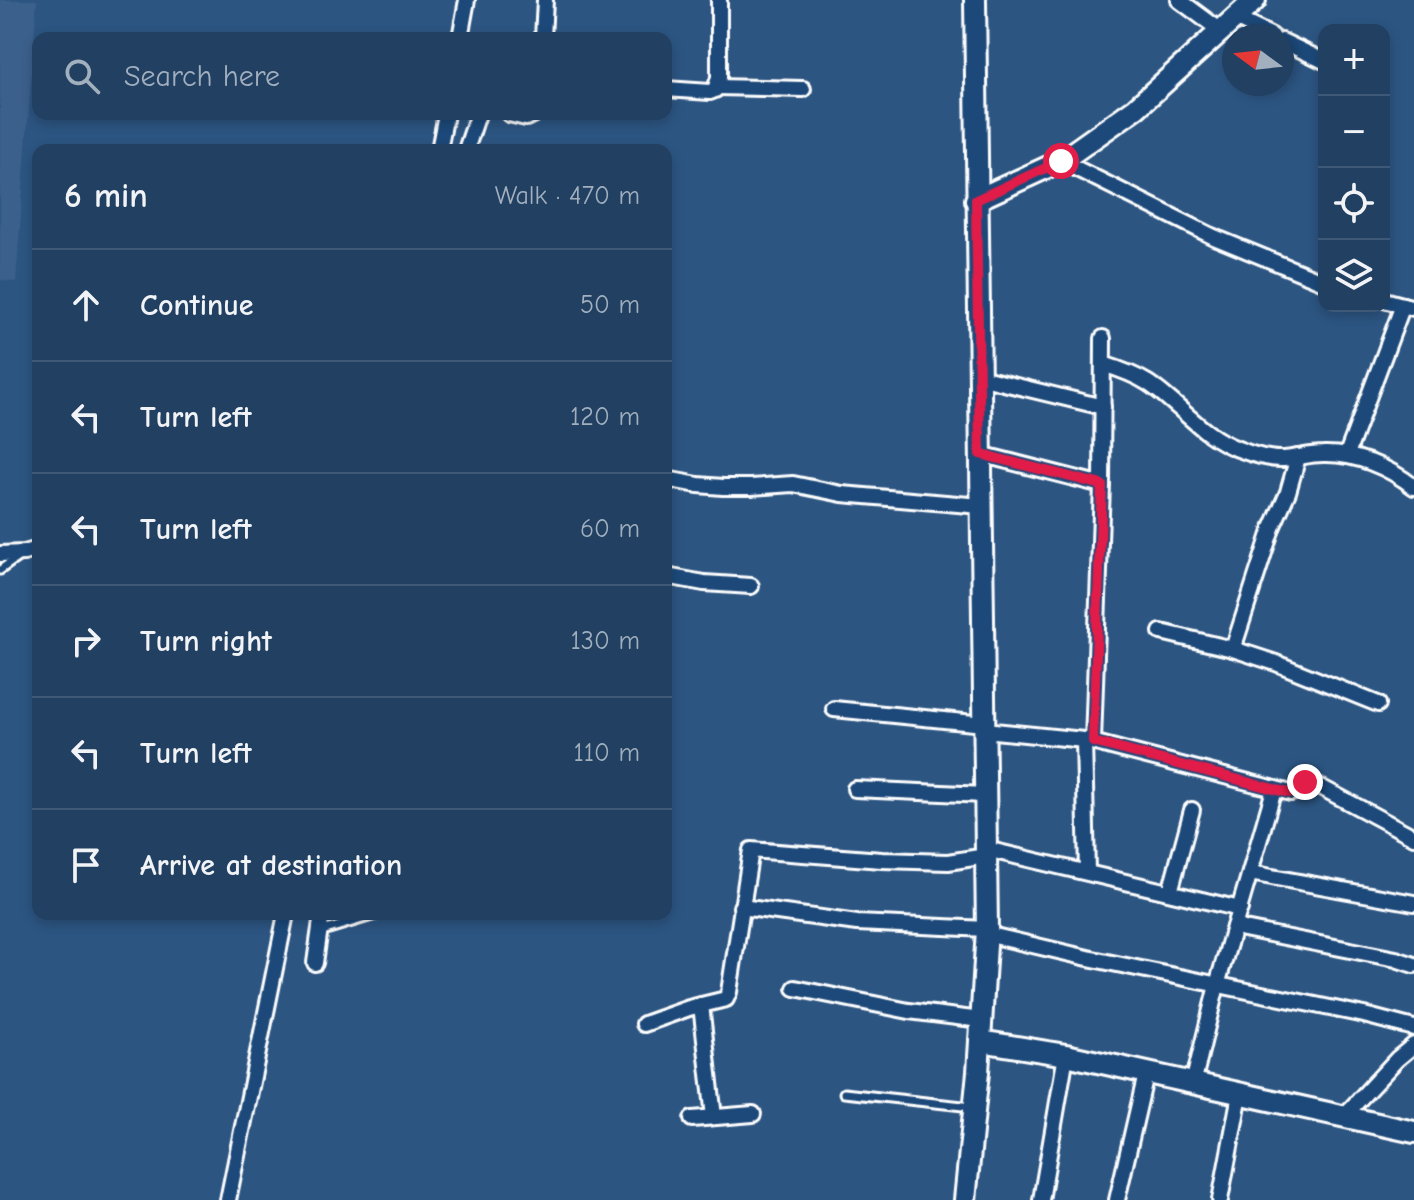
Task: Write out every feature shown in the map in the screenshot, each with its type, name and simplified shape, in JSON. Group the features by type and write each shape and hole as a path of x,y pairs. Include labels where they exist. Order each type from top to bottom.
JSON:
{"street":[{"path":"461,32 467,0"},
{"path":"543,32 545,0"},
{"path":"717,87 719,0"},
{"path":"965,1200 975,1108 986,931 975,0"},
{"path":"1179,0 1226,24"},
{"path":"1229,24 1255,0"},
{"path":"976,200 1061,161 1136,108 1222,30"},
{"path":"1294,47 1318,58"},
{"path":"672,89 710,92 717,87 803,89"},
{"path":"440,144 445,120"},
{"path":"468,144 476,120"},
{"path":"1061,161 1214,237 1318,280"},
{"path":"1347,454 1408,306"},
{"path":"1087,872 1089,741 1102,485 1103,338"},
{"path":"1103,364 1148,383 1198,426 1234,448 1270,459 1347,454 1389,471 1414,487"},
{"path":"979,377 1103,407"},
{"path":"980,454 1102,485"},
{"path":"1233,649 1298,457"},
{"path":"672,480 723,487 793,484 842,494 981,506"},
{"path":"0,554 31,551"},
{"path":"672,577 751,586"},
{"path":"1161,632 1276,663 1378,704"},
{"path":"834,709 1089,741 1293,793 1305,782 1316,784 1414,837"},
{"path":"855,789 985,795"},
{"path":"1193,1084 1217,985 1274,790"},
{"path":"1170,892 1192,810"},
{"path":"644,1024 723,1001 728,996 752,850 948,862 986,852 1087,872 1240,909"},
{"path":"1250,873 1414,903"},
{"path":"741,907 857,923 986,931 1088,958 1414,1028"},
{"path":"228,1200 285,920"},
{"path":"315,963 321,920"},
{"path":"1234,927 1413,962"},
{"path":"795,988 909,1011 981,1020"},
{"path":"701,1005 714,1117"},
{"path":"980,1041 1066,1055 1414,1132"},
{"path":"1344,1116 1414,1045"},
{"path":"1041,1200 1066,1055"},
{"path":"1117,1200 1146,1074"},
{"path":"1220,1200 1240,1094"},
{"path":"692,1119 753,1114"}],"lane":[{"path":"0,570 31,551"},
{"path":"319,932 359,920"},
{"path":"844,1093 975,1108"}],"shaded area":[{"path":"0,0 37,0 35,32 32,32 16,282 0,280"}],"route":[{"path":"1061,161 976,200 980,454 1102,485 1093,742 1289,793 1295,792 1305,782"}]}
